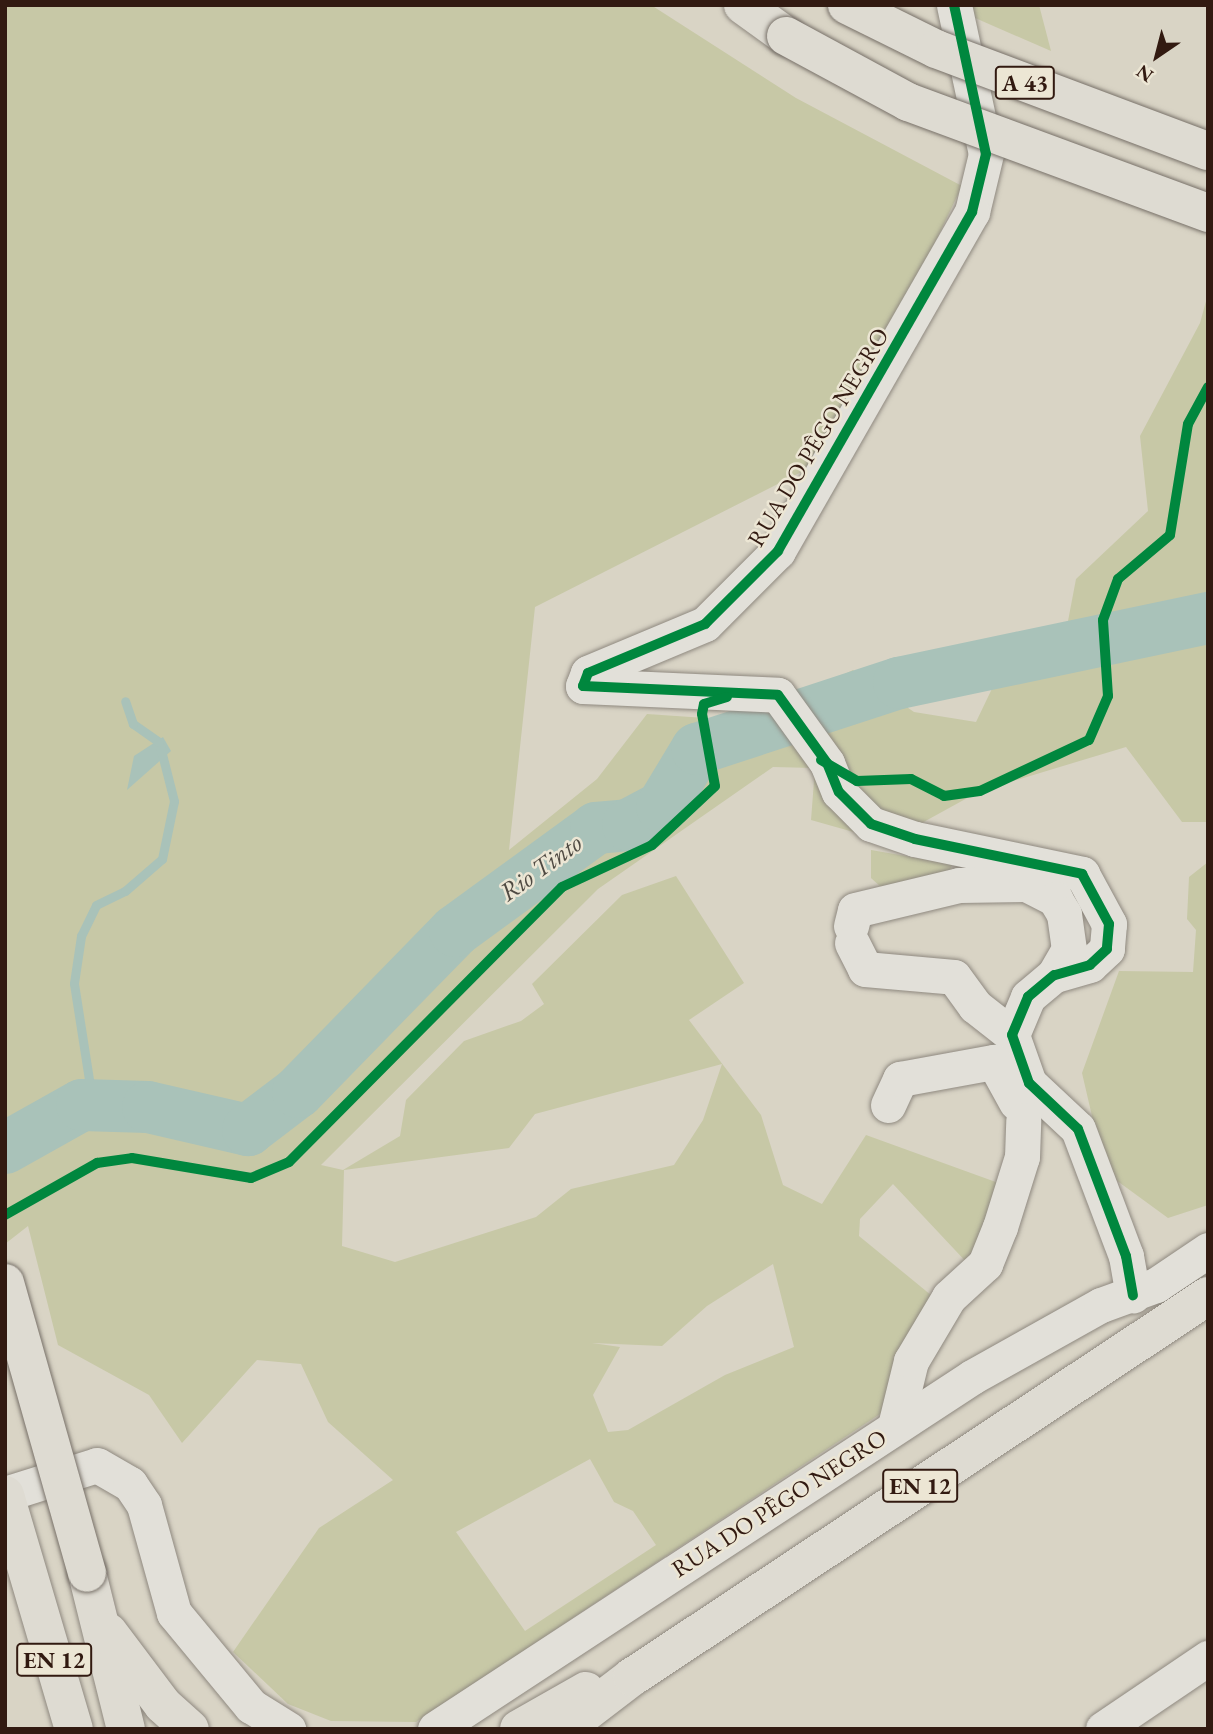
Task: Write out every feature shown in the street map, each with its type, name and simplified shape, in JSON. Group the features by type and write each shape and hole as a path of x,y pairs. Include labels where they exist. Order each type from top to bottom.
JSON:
{"main road":[{"name":"A 43","path":"743,5 786,36 908,102 1208,213"},
{"name":"A 43","path":"847,5 936,49 1208,151"},
{"name":"EN 12","path":"5,1283 104,1627 126,1729"},
{"name":"EN 12","path":"564,1729 632,1676 1208,1296"},
{"name":"EN 12","path":"5,1494 32,1591 77,1719"},
{"path":"104,1627 163,1705 190,1729"},
{"path":"519,1729 573,1695 632,1676"}],"street":[{"name":"RUA DO PÊGO NEGRO","path":"954,5 986,154 972,212 906,333 797,522 745,588 705,624 583,680 591,690 767,692 785,701 816,747 839,792 871,824 915,839 1082,874 1109,924 1107,948 1090,965 1054,975 1028,997 1012,1035"},
{"path":"895,1426 911,1361 950,1297 985,1264 1000,1227 1036,1113 1029,1083 1012,1035 975,1006 954,977 865,969 851,935 855,910 959,885 1026,884 1055,899 1064,914 1069,949 1054,975"},
{"path":"888,1105 900,1079 994,1062 1036,1113 1078,1129 1126,1256 1133,1295"},
{"name":"RUA DO PÊGO NEGRO","path":"435,1729 895,1426 1089,1312 1133,1295 1208,1250"},
{"path":"5,1494 97,1465 130,1484 144,1505 174,1613 251,1706 288,1729"},
{"path":"1103,1729 1208,1658"}],"green space":[{"path":"5,5 651,5 796,98 962,186 833,456 535,607 509,850 597,779 647,714 720,719 769,711 853,670 914,712 976,722 1011,649 1068,621 1076,579 1148,511 1140,436 1200,323 1208,294 1208,822 1182,822 1126,747 980,791 920,824 857,833 811,820 815,768 773,767 598,889 321,1165 343,1170 400,1136 406,1100 464,1041 521,1021 544,1004 532,984 622,895 676,876 744,983 689,1020 761,1115 783,1185 822,1204 866,1135 1004,1185 970,1266 893,1184 860,1219 859,1236 937,1300 889,1408 416,1722 331,1721 288,1704 233,1652 319,1528 393,1480 328,1422 301,1364 257,1360 182,1443 149,1395 58,1345 28,1226 5,1244","holes":["722,1064 703,1120 674,1165 571,1189 536,1217 395,1262 342,1246 344,1170 509,1148 535,1114","773,1264 794,1347 725,1375 628,1430 608,1432 593,1395 620,1347 592,1343 662,1346 707,1306","590,1459 614,1502 633,1511 656,1545 525,1631 456,1532"]},
{"path":"963,5 1039,5 1051,51 966,14"},
{"path":"871,850 952,864 947,880 882,888 871,878"},
{"path":"1208,862 1208,1205 1168,1218 1105,1172 1082,1073 1119,971 1193,972 1196,930 1187,919 1189,877"}],"water":[{"path":"163,737 171,751 127,790 134,756"}],"waterway":[{"name":"Rio Tinto","path":"5,1148 82,1105 148,1107 248,1130 298,1092 455,931 596,828 628,825 662,807 697,749 899,683 1208,618"},
{"path":"93,1105 74,983 81,936 96,905 125,891 162,859 174,801 159,742 133,724 125,701"}],"cycle path":[{"path":"954,5 986,154 972,212 778,551 705,624 588,673 583,686 778,695 827,763 839,792 871,824 915,839 1082,874 1109,924 1107,949 1090,965 1054,975 1028,997 1012,1035 1029,1083 1078,1129 1126,1256 1133,1295"},
{"path":"821,760 857,781 911,779 944,796 980,791 1089,740 1108,696 1103,620 1118,579 1170,535 1188,424 1208,387"},
{"path":"5,1215 97,1163 132,1158 251,1178 289,1162 562,887 652,845 715,786 702,714 704,704 727,697"}]}
